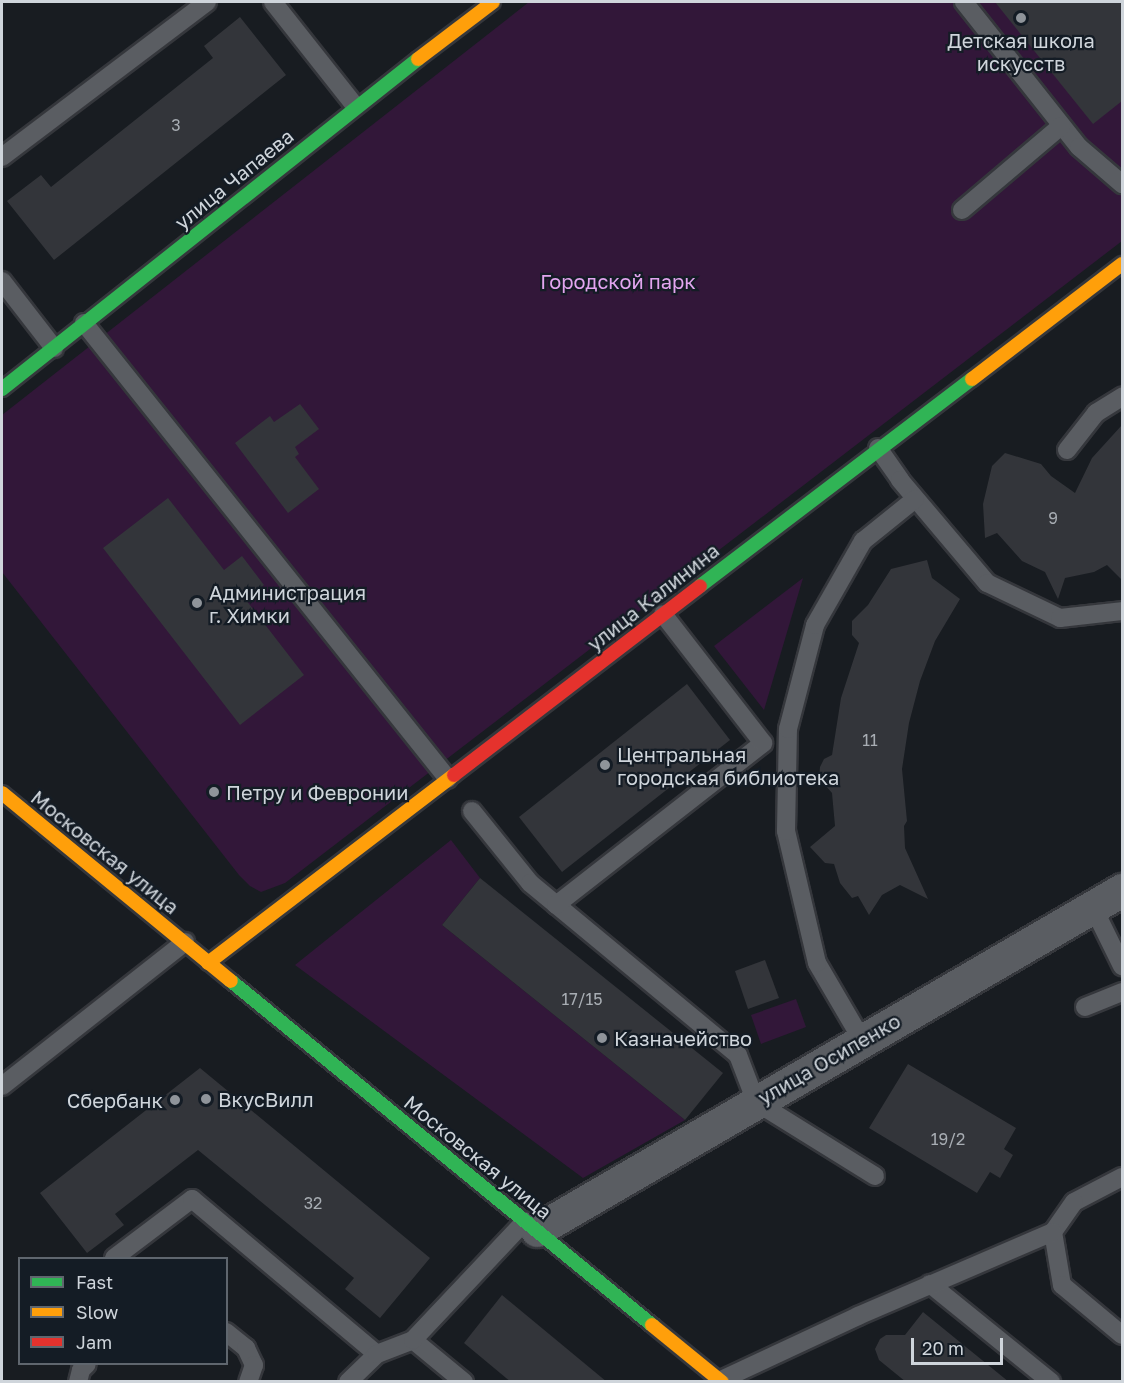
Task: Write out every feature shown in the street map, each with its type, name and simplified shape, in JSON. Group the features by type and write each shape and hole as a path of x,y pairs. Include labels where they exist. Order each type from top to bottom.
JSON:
{"street":[{"name":"улица Чапаева","path":"2,389 355,106 493,2"},
{"name":"улица Калинина","path":"208,963 878,448 1122,264"},
{"name":"Московская улица","path":"2,793 721,1381"},
{"name":"улица Осипенко","path":"531,1225 756,1101 1122,890"}],"lane":[{"path":"2,157 207,2"},
{"path":"273,2 355,106"},
{"path":"964,2 1079,147 1122,184"},
{"path":"962,210 1061,126"},
{"path":"2,281 54,348"},
{"path":"84,323 448,779"},
{"path":"1067,450 1096,413 1122,397"},
{"path":"878,448 915,499 987,583 1060,618 1122,611"},
{"path":"862,1040 817,963 786,831 788,729 815,625 863,542 915,499"},
{"path":"556,904 763,743 663,614"},
{"path":"472,811 530,883 738,1055 756,1101 874,1176"},
{"path":"1093,907 1122,966"},
{"path":"2,1086 185,942"},
{"path":"1086,1007 1122,992"},
{"path":"721,1381 930,1284 1053,1232 1074,1202 1122,1177"},
{"path":"115,1257 192,1199 377,1354"},
{"path":"348,1382 377,1354 413,1340 531,1225"},
{"path":"1053,1232 1062,1285 1122,1335"},
{"path":"930,1284 1051,1382"},
{"path":"228,1334 246,1348 254,1365 248,1382"},
{"path":"413,1340 464,1382"},
{"path":"78,1382 81,1370 86,1365"}],"green space":[{"name":"Городской парк","path":"529,2 1122,2 1122,241 285,883 261,892 250,886 239,875 2,572 2,415"},
{"path":"803,578 764,710 714,646"},
{"path":"451,840 480,878 442,925 685,1120 583,1178 295,965"},
{"path":"796,999 806,1027 761,1044 751,1015"}],"building":[{"path":"995,2 1122,2 1122,101 1093,124"},
{"path":"240,17 286,75 54,260 7,201 41,175 51,187 213,58 204,46"},
{"path":"300,404 319,429 295,447 299,454 295,457 319,489 288,513 235,443 270,416 274,422"},
{"path":"1122,425 1122,580 1107,565 1094,572 1065,578 1058,599 1045,572 1022,561 997,533 985,538 983,504 992,466 1005,453 1041,464 1051,476 1075,493 1092,458"},
{"path":"168,498 224,570 242,556 264,585 246,600 304,675 240,725 103,548"},
{"path":"927,560 932,578 960,599 935,641 920,681 909,723 902,769 907,821 904,826 905,848 928,899 900,885 882,895 869,915 858,896 852,898 840,883 834,864 825,863 810,847 835,826 832,793 819,778 820,767 824,759 832,755 841,698 859,643 852,635 852,621 868,605 891,569"},
{"path":"687,684 730,740 562,872 519,817"},
{"path":"480,878 723,1073 685,1120 442,925"},
{"path":"765,960 779,998 748,1009 735,971"},
{"path":"908,1064 1016,1128 1004,1149 1013,1155 1000,1178 990,1172 977,1193 869,1128"},
{"path":"200,1068 430,1258 380,1318 345,1289 354,1278 198,1150 115,1214 124,1225 87,1253 40,1193"},
{"path":"502,1295 607,1382 511,1382 464,1343"},
{"path":"923,1312 1009,1382 906,1382 879,1360 875,1349 880,1339 886,1335 905,1335"}],"traffic: fast":[{"path":"2,389 418,59"},
{"path":"700,586 972,379"},
{"path":"231,981 652,1325"}],"traffic: slow":[{"path":"418,59 493,2"},
{"path":"972,379 1122,264"},
{"path":"208,963 454,775"},
{"path":"2,793 231,981"},
{"path":"652,1325 722,1382"}],"traffic: jam":[{"path":"454,775 700,586"}],"place":[{"name":"Детская школа искусств","path":"1021,18"},
{"name":"Администрация г. Химки","path":"197,603"},
{"name":"Центральная городская библиотека","path":"605,765"},
{"name":"Петру и Февронии","path":"214,792"},
{"name":"Казначейство","path":"602,1038"},
{"name":"ВкусВилл","path":"206,1099"},
{"name":"Сбербанк","path":"175,1100"}]}
